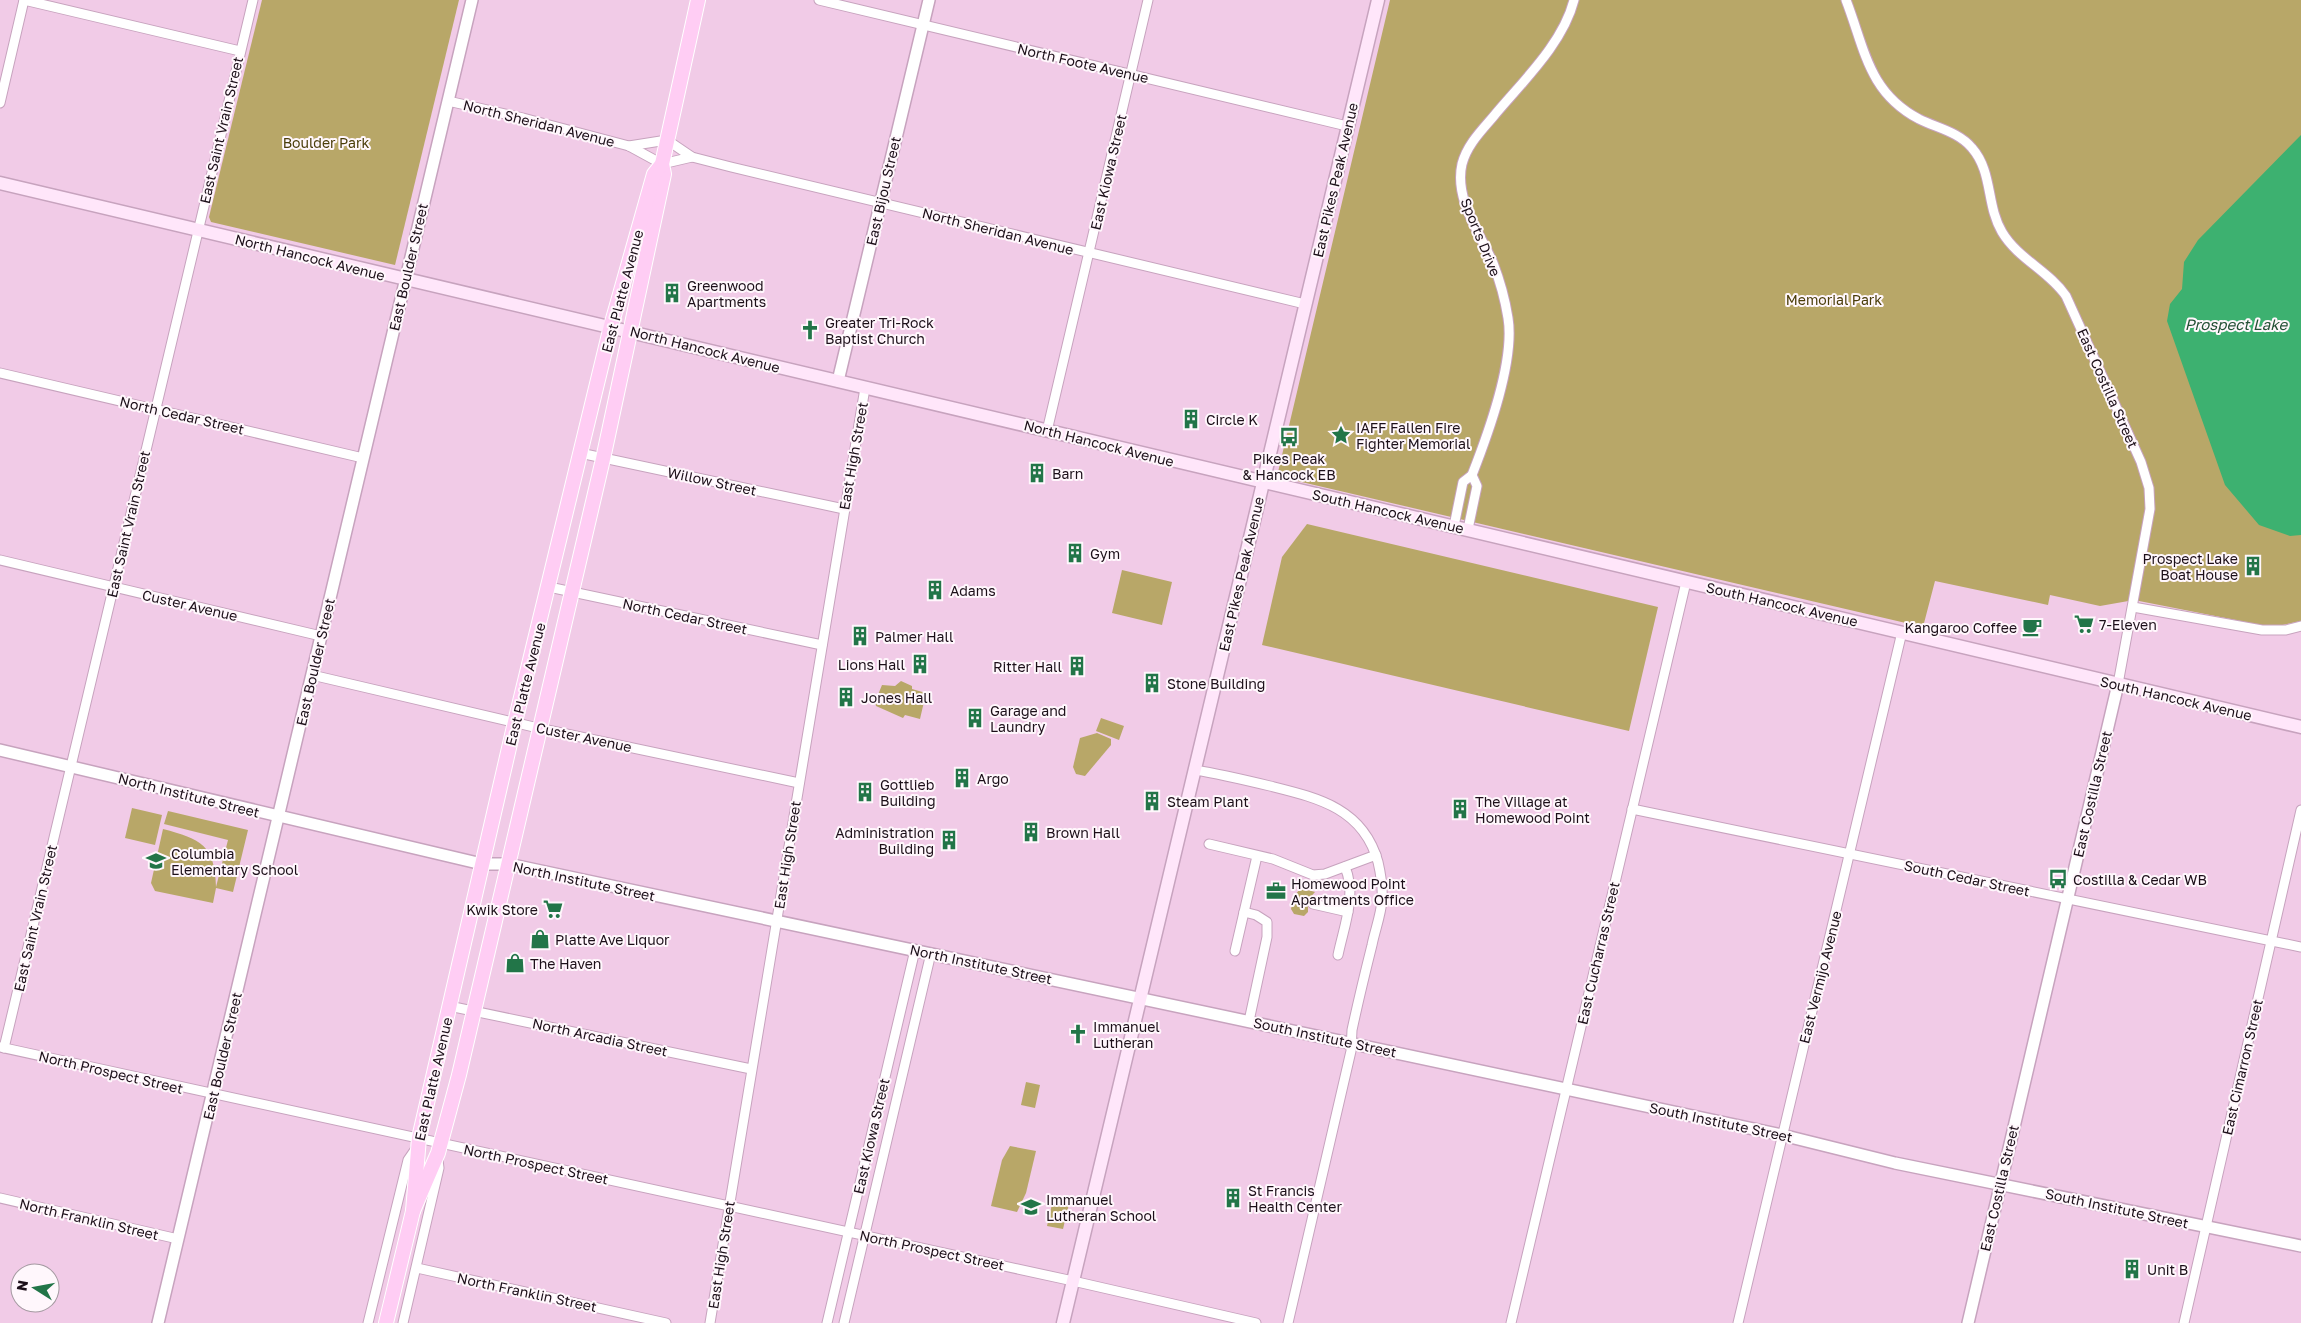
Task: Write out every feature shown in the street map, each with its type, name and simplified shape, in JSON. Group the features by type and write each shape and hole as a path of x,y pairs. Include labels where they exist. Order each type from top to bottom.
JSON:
{"main road":[{"name":"East Platte Avenue","path":"386,1323 413,1211 439,1148 508,864 538,728 632,331 664,174 662,164 698,0"},
{"name":"East Pikes Peak Avenue","path":"1063,1323 1378,0"},
{"name":"East Platte Avenue","path":"413,1211 418,1142 514,722 549,587 611,326 654,174 662,164"},
{"name":"North Hancock Avenue","path":"0,183 405,280 611,326 1263,483"},
{"name":"South Hancock Avenue","path":"1263,483 1468,529 2301,727"}],"street":[{"path":"0,103 24,0 240,52"},
{"name":"East Saint Vrain Street","path":"2,1048 114,587 253,0"},
{"name":"East Boulder Street","path":"158,1323 472,0"},
{"name":"North Foote Avenue","path":"819,0 1347,126"},
{"name":"East Bijou Street","path":"838,381 929,0"},
{"name":"East Kiowa Street","path":"1047,431 1148,0"},
{"name":"Sports Drive","path":"1454,526 1463,482 1472,475 1505,370 1510,338 1507,312 1500,285 1463,198 1462,164 1476,137 1555,42 1568,18 1574,0"},
{"name":"East Costilla Street","path":"1846,0 1869,67 1880,86 1893,102 1908,112 1961,138 1969,144 1986,170 1992,210 2003,234 2018,252 2052,279 2061,289 2072,308 2141,462 2149,488 2150,509 2118,684 1968,1323"},
{"name":"North Sheridan Avenue","path":"448,101 523,118 629,146 662,164 692,157"},
{"name":"North Sheridan Avenue","path":"629,146 667,140 692,157 1305,304"},
{"name":"North Cedar Street","path":"0,373 363,458"},
{"name":"East High Street","path":"710,1323 865,388"},
{"name":"Willow Street","path":"580,453 844,509"},
{"name":"Sports Drive","path":"1468,529 1477,486 1472,475"},
{"name":"Custer Avenue","path":"0,560 321,636"},
{"name":"East Cucharras Street","path":"1510,1323 1686,582"},
{"name":"North Cedar Street","path":"549,587 822,646"},
{"path":"2133,607 2262,630 2286,630 2301,626"},
{"name":"East Vermijo Avenue","path":"1738,1323 1902,632"},
{"name":"Custer Avenue","path":"312,675 538,728 799,783"},
{"name":"North Institute Street","path":"0,750 482,864 508,864 1141,998"},
{"path":"1195,770 1290,791 1330,804 1350,817 1367,835 1376,855 1382,880 1382,902 1350,1043 1351,1051 1288,1323"},
{"name":"South Cedar Street","path":"1632,809 2301,947"},
{"name":"East Cimarron Street","path":"2184,1323 2301,810"},
{"path":"1209,844 1273,859 1313,875 1325,874 1376,855"},
{"path":"1235,951 1257,856"},
{"path":"1338,955 1348,912 1350,885 1345,867"},
{"path":"1313,904 1348,912"},
{"path":"1244,912 1256,915 1267,922 1267,936 1249,1021"},
{"name":"East Kiowa Street","path":"827,1323 915,950"},
{"name":"East Kiowa Street","path":"844,1323 931,953"},
{"name":"South Institute Street","path":"1141,998 1782,1135 1895,1162 2301,1246"},
{"name":"North Arcadia Street","path":"449,1006 751,1069"},
{"name":"North Prospect Street","path":"2,1048 213,1094 439,1148 1073,1280 1256,1323"},
{"path":"368,1323 408,1160 418,1142"},
{"path":"403,1323 439,1168 439,1148"},
{"name":"North Franklin Street","path":"0,1198 178,1239"},
{"name":"North Franklin Street","path":"417,1268 666,1323"}],"green space":[{"name":"Boulder Park","path":"262,0 459,0 395,265 211,222 209,217"},
{"name":"Memorial Park","path":"1390,0 2301,0 2301,621 2278,626 2266,626 2134,600 2100,606 2050,595 2048,605 1935,581 1923,627 1280,477 1278,472"},
{"path":"1307,524 1658,607 1629,731 1262,645 1282,557"},
{"path":"1122,570 1172,582 1162,625 1112,613"},
{"path":"901,681 912,686 912,689 926,693 920,719 905,715 903,718 876,706 875,702 882,685 895,686"},
{"path":"1101,718 1124,726 1119,740 1096,731"},
{"path":"1097,733 1111,739 1111,745 1085,776 1076,774 1073,767 1080,738"},
{"path":"132,808 162,815 155,845 125,838"},
{"path":"168,811 248,830 233,892 216,888 213,903 155,891 151,883 163,829 187,836 203,846 213,862 216,887 228,840 164,824"},
{"path":"1301,888 1315,892 1308,900 1308,912 1304,916 1294,914 1291,909 1294,896"},
{"path":"1026,1082 1040,1085 1035,1108 1021,1105"},
{"path":"1010,1146 1036,1151 1026,1193 1017,1212 991,1206 1002,1160"},
{"path":"1053,1200 1069,1204 1063,1229 1047,1226"}],"water":[{"name":"Prospect Lake","path":"2301,135 2301,535 2290,536 2259,525 2225,485 2167,321 2170,304 2182,289 2184,262 2198,240"}],"place":[{"name":"Greenwood Apartments","path":"672,293"},
{"name":"Greater Tri-Rock Baptist Church","path":"810,330"},
{"name":"Circle K","path":"1191,419"},
{"name":"IAFF Fallen Fire Fighter Memorial","path":"1341,435"},
{"name":"Pikes Peak & Hancock EB","path":"1289,437"},
{"name":"Barn","path":"1037,473"},
{"name":"Gym","path":"1075,553"},
{"name":"Prospect Lake Boat House","path":"2253,566"},
{"name":"Adams","path":"935,590"},
{"name":"7-Eleven","path":"2084,624"},
{"name":"Kangaroo Coffee","path":"2032,627"},
{"name":"Palmer Hall","path":"860,636"},
{"name":"Lions Hall","path":"920,664"},
{"name":"Ritter Hall","path":"1077,666"},
{"name":"Stone Building","path":"1152,683"},
{"name":"Jones Hall","path":"846,697"},
{"name":"Garage and Laundry","path":"975,718"},
{"name":"Argo","path":"962,778"},
{"name":"Gottlieb Building","path":"865,792"},
{"name":"Steam Plant","path":"1152,801"},
{"name":"The Village at Homewood Point","path":"1460,809"},
{"name":"Brown Hall","path":"1031,832"},
{"name":"Administration Building","path":"949,840"},
{"name":"Columbia Elementary School","path":"156,861"},
{"name":"Costilla & Cedar WB","path":"2058,879"},
{"name":"Homewood Point Apartments Office","path":"1276,891"},
{"name":"Kwik Store","path":"553,909"},
{"name":"Platte Ave Liquor","path":"540,939"},
{"name":"The Haven","path":"515,963"},
{"name":"Immanuel Lutheran","path":"1078,1034"},
{"name":"St Francis Health Center","path":"1233,1198"},
{"name":"Immanuel Lutheran School","path":"1031,1207"},
{"name":"Unit B","path":"2132,1269"}]}
